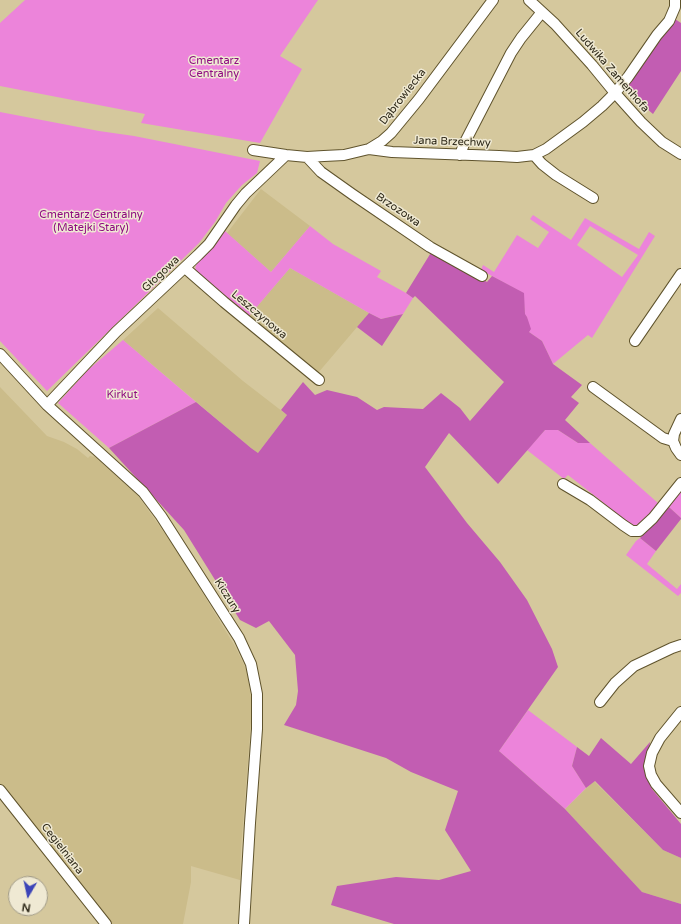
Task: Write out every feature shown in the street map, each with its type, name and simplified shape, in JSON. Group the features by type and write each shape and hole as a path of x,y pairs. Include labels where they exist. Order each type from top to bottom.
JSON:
{"street":[{"name":"Dąbrowiecka","path":"253,150 307,157 324,156 369,149 382,141 391,133 419,98 493,0"},
{"name":"Ludwika Zamenhofa","path":"529,0 554,24 592,65 641,122 662,142 681,154"},
{"name":"Jana Brzechwy","path":"369,149 392,152 460,155 517,157 534,155 546,149 583,122 615,93 657,35 669,21 675,8 676,0"},
{"path":"460,155 464,144 511,53 520,38 542,12"},
{"name":"Głogowa","path":"47,405 116,332 209,244 246,193 286,155"},
{"path":"534,155 542,164 556,175 593,198"},
{"name":"Brzozowa","path":"307,157 321,172 352,194 430,247 482,276"},
{"name":"Leszczynowa","path":"185,268 319,380"},
{"path":"635,341 681,274"},
{"name":"Kiczury","path":"0,354 47,405 144,492 240,638 251,664 257,694 257,728 244,924"},
{"path":"593,387 663,438 673,441"},
{"path":"681,419 674,434 673,441 681,456"},
{"path":"563,484 590,500 632,531 636,531 653,518 681,483"},
{"path":"600,702 615,683 634,666 681,645"},
{"path":"681,712 660,738 652,753 649,766 651,775 656,784 681,813"},
{"name":"Cegielniana","path":"0,790 106,924"}],"shaded area":[{"path":"675,19 681,23 681,71 653,114 624,89"},
{"path":"261,189 310,226 271,272 227,233"},
{"path":"432,251 487,282 492,276 524,293 525,314 531,329 529,332 542,341 553,364 582,385 571,397 579,403 565,420 590,443 578,443 558,430 545,430 498,484 449,433 425,467 467,523 500,562 527,600 552,649 558,667 499,751 565,809 642,892 681,904 681,924 394,924 331,905 337,886 396,877 439,880 471,871 445,830 458,791 411,772 386,758 284,725 296,705 298,691 295,655 269,621 256,628 240,620 184,530 109,448 196,402 258,453 287,415 281,410 303,382 315,395 327,390 357,397 377,410 384,407 423,409 441,393 460,408 470,421 504,382 415,296 413,298 406,293"},
{"path":"290,268 369,313 318,373 249,316"},
{"path":"158,308 243,381 287,415 258,453 123,340"},
{"path":"369,313 381,319 403,314 382,346 357,327"},
{"path":"0,387 47,436 64,442 77,449 88,458 90,456 95,457 138,496 176,549 236,648 247,671 251,698 251,722 240,880 191,866 191,882 183,924 110,924 0,784"},
{"path":"669,507 681,519 656,551 640,538"},
{"path":"601,738 631,764 650,742 646,775 652,789 681,824 681,858 663,850 595,781 586,788 572,766 577,747 589,756"},
{"path":"594,781 663,850 681,858 681,904 642,892 565,809"}],"green space":[{"name":"Cmentarz Centralny","path":"25,0 318,0 280,56 302,69 260,143 141,123 145,114 0,86 0,23"},
{"name":"Cmentarz Centralny (Matejki Stary)","path":"0,112 99,131 134,136 260,161 257,173 242,185 226,203 215,222 199,243 47,391 0,341"},
{"path":"533,215 571,240 585,218 639,249 649,232 655,236 592,338 588,335 553,364 542,341 529,332 527,317 525,315 523,293 481,270 483,265 494,272 517,235 538,248 549,232 530,219","holes":["590,226 638,255 622,277 577,245"]},
{"path":"310,226 333,244 381,271 377,277 413,298 403,314 381,319 290,268 249,316 198,275 195,270 196,265 225,231 271,272"},
{"name":"Kirkut","path":"123,340 196,402 109,448 58,403 88,370"},
{"path":"545,430 558,430 578,443 590,443 658,503 642,524 634,526 630,525 568,475 564,479 527,450"},
{"path":"681,491 681,518 669,507"},
{"path":"640,538 656,551 647,564 677,589 681,584 681,593 678,596 626,555"},
{"path":"528,710 577,747 572,766 586,788 565,809 499,751"}]}
